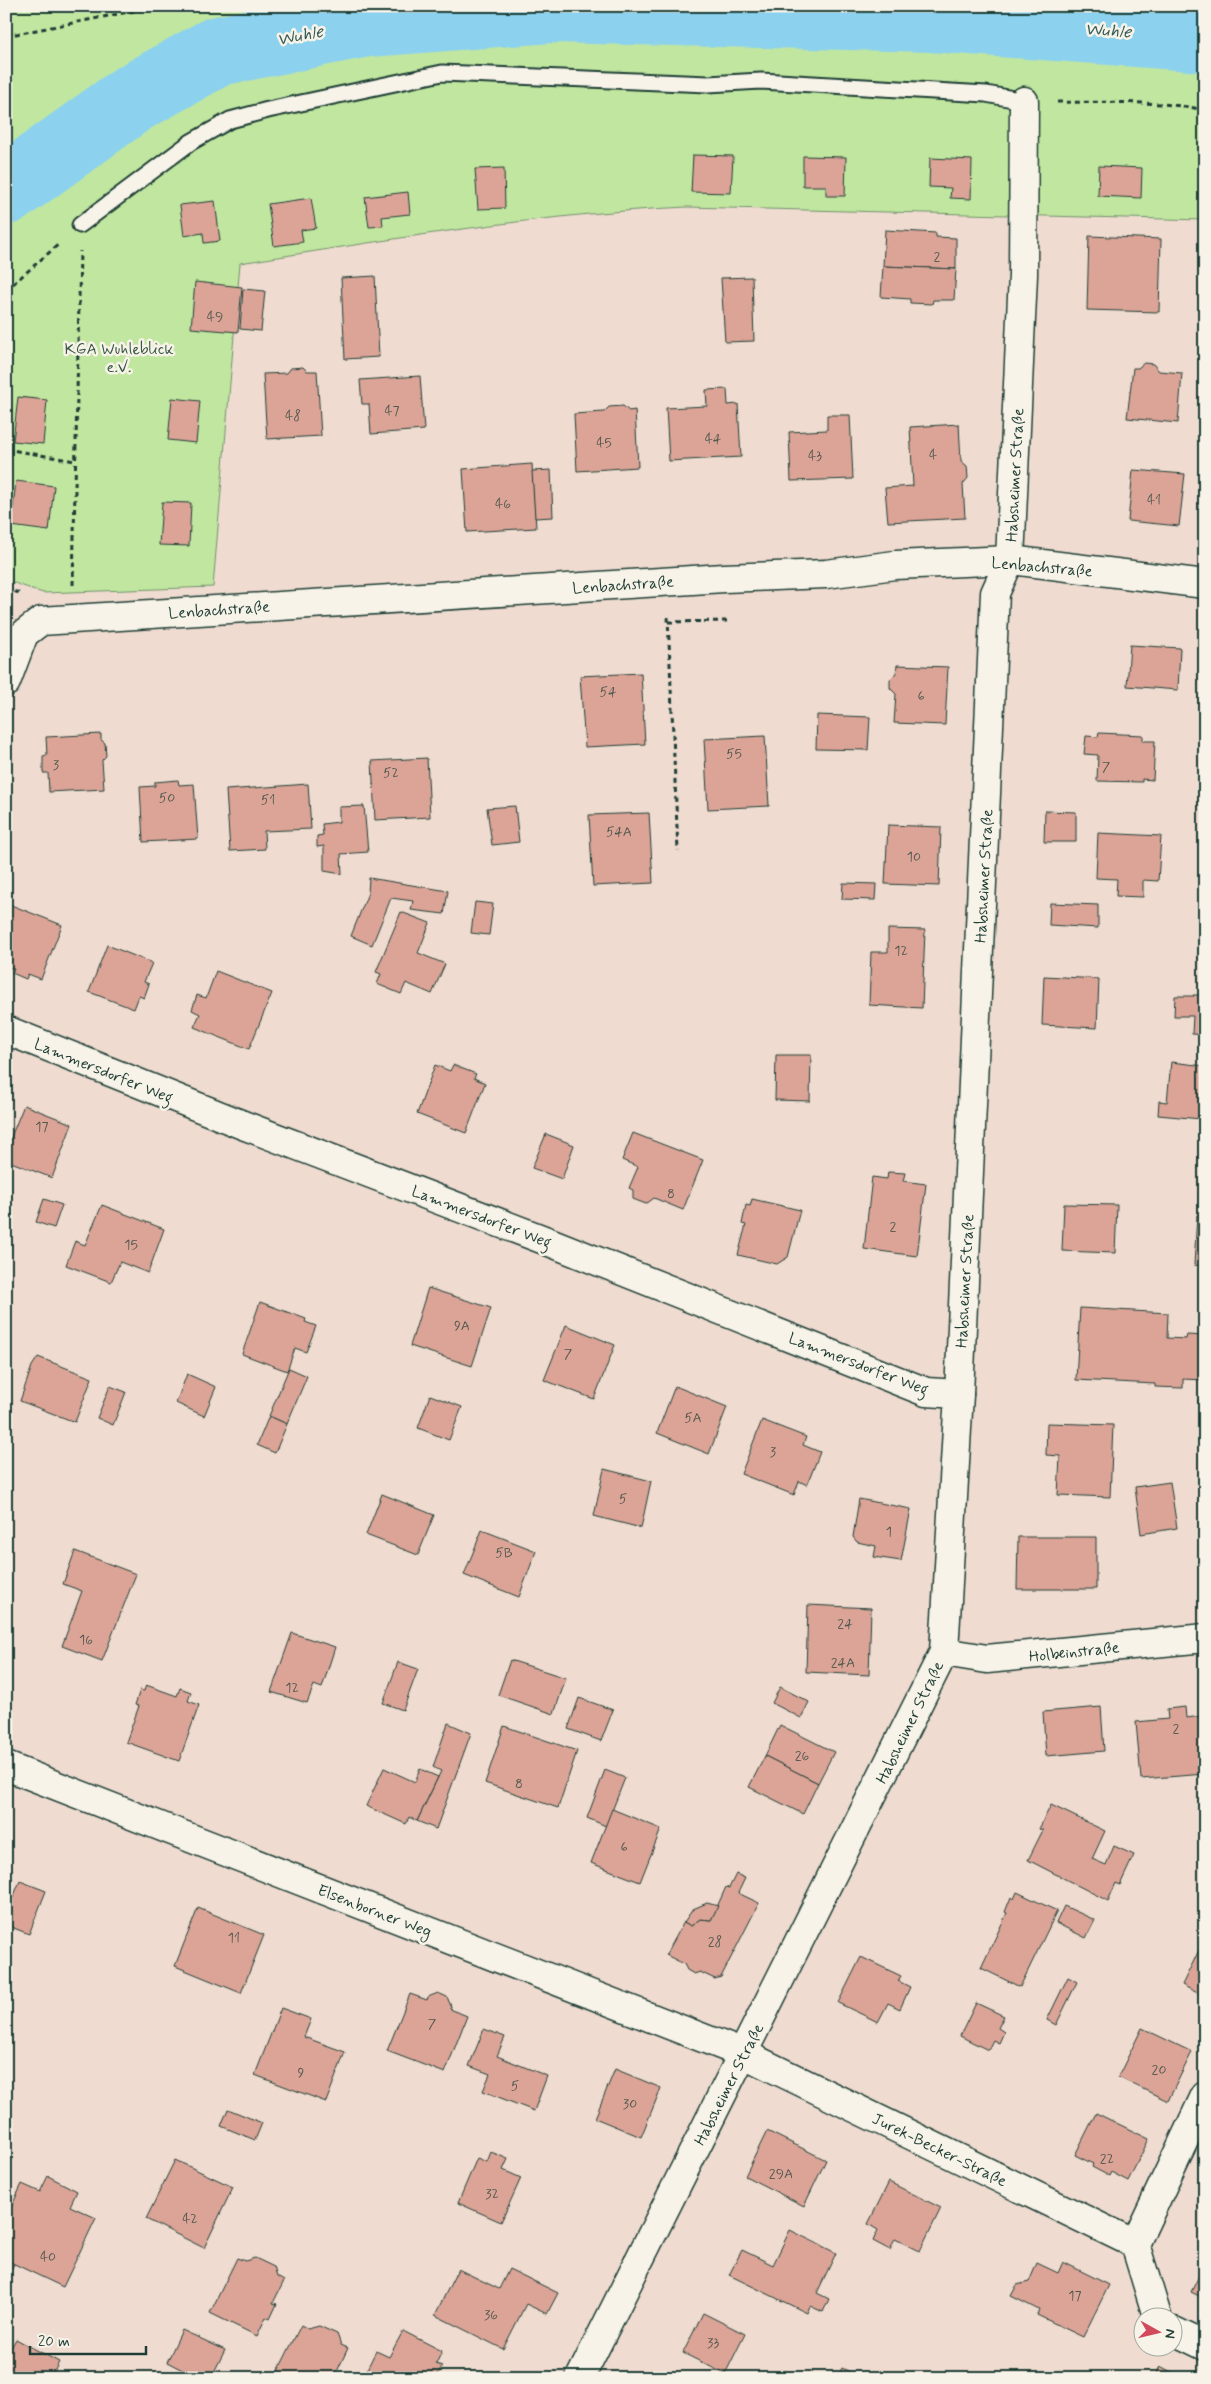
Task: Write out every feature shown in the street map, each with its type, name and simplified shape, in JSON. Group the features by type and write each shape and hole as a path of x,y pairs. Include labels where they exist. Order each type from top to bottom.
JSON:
{"street":[{"name":"Habsheimer Straße","path":"580,2378 944,1652 959,1394 995,594 1010,560 1023,275 1024,101"},
{"name":"Lenbachstraße","path":"6,682 24,634 40,621 73,618 826,574 896,566 1010,560 1205,584"},
{"name":"Lammersdorfer Weg","path":"6,1030 243,1125 547,1241 926,1392 959,1394"},
{"name":"Holbeinstraße","path":"944,1652 987,1659 1205,1638"},
{"name":"Elsenborner Weg","path":"6,1766 744,2054"},
{"name":"Jurek-Becker-Straße","path":"744,2054 1135,2244"},
{"path":"1154,2306 1135,2244 1205,2096"},
{"path":"1184,2336 1205,2346"}],"lane":[{"path":"80,225 191,142 230,120 268,110 442,73 708,84 761,81 986,94 1024,101"}],"path":[{"path":"6,36 159,6"},
{"path":"1024,101 1130,103 1189,106 1205,110"},
{"path":"6,290 80,225"},
{"path":"73,618 80,225"},
{"path":"6,449 76,461"},
{"path":"667,582 678,851"},
{"path":"668,622 727,621"}],"green space":[{"name":"KGA Wuhleblick e.V.","path":"6,6 1205,6 1205,220 687,207 575,215 463,229 240,263 213,587 43,593 6,580"}],"building":[{"path":"693,155 733,156 731,193 691,192"},
{"path":"803,156 846,157 845,196 826,196 826,186 803,186"},
{"path":"930,158 972,160 971,199 950,198 951,188 929,187"},
{"path":"1099,166 1142,168 1141,198 1098,196"},
{"path":"504,168 505,208 478,209 475,169"},
{"path":"408,192 410,214 382,217 383,226 369,227 365,197"},
{"path":"311,198 316,228 301,230 303,242 274,246 268,204"},
{"path":"215,201 220,241 204,243 203,233 184,236 180,205"},
{"path":"885,230 936,233 936,237 956,238 956,269 883,266"},
{"path":"1089,236 1161,239 1159,312 1087,310"},
{"path":"883,266 956,269 954,300 933,300 932,304 910,303 910,299 881,297"},
{"path":"375,276 379,357 345,359 341,278"},
{"path":"752,277 754,341 725,342 721,278"},
{"path":"195,282 242,287 238,332 191,328"},
{"path":"243,289 265,291 261,331 240,329"},
{"path":"1144,363 1153,364 1159,371 1182,373 1178,423 1127,418 1133,368 1138,368"},
{"path":"303,367 307,371 317,371 321,436 267,439 263,374 287,373 291,368"},
{"path":"420,376 424,430 371,434 369,404 362,404 360,380"},
{"path":"727,389 728,405 738,404 741,457 669,461 666,408 707,406 706,390"},
{"path":"18,397 47,400 43,444 13,441"},
{"path":"172,398 200,401 196,443 168,440"},
{"path":"623,406 629,411 635,410 638,467 577,471 574,414 604,412 609,407"},
{"path":"827,415 850,415 853,479 791,481 789,432 827,430"},
{"path":"959,424 961,461 967,466 968,478 963,484 965,518 888,522 885,488 913,486 910,427"},
{"path":"532,464 536,528 467,532 463,469"},
{"path":"551,470 553,517 535,518 532,471"},
{"path":"1133,470 1185,474 1179,526 1128,521"},
{"path":"16,481 54,486 49,531 11,526"},
{"path":"162,502 191,503 189,546 159,545"},
{"path":"1130,645 1180,648 1178,690 1127,686"},
{"path":"897,665 948,667 945,725 894,723 896,694 890,688 890,679 896,673"},
{"path":"641,673 645,744 585,747 580,676"},
{"path":"817,715 870,717 868,750 816,749"},
{"path":"1099,733 1143,735 1143,741 1155,741 1153,780 1142,779 1142,782 1097,781 1098,755 1084,754 1086,736 1098,737"},
{"path":"101,734 101,740 105,743 106,756 102,760 104,789 49,792 48,773 43,773 43,756 47,755 46,737"},
{"path":"765,736 769,806 708,809 704,739"},
{"path":"427,758 430,817 375,820 372,761"},
{"path":"178,780 179,785 194,784 198,839 143,842 140,787 155,786 155,782"},
{"path":"308,784 311,829 264,831 265,849 230,851 226,790"},
{"path":"364,806 368,852 341,854 342,874 324,871 324,846 317,847 317,836 323,835 322,824 339,822 339,807"},
{"path":"515,806 519,842 492,845 487,808"},
{"path":"1045,811 1076,812 1076,842 1044,842"},
{"path":"649,813 653,883 593,886 589,815"},
{"path":"888,825 941,827 939,886 885,884"},
{"path":"1098,833 1161,836 1158,881 1143,880 1143,897 1116,896 1117,879 1096,878"},
{"path":"369,878 448,891 444,914 411,910 413,901 391,898 372,945 351,936 368,893"},
{"path":"843,883 876,884 875,900 842,899"},
{"path":"475,902 493,904 489,935 471,933"},
{"path":"6,903 62,925 41,979 28,974 26,979 12,973 14,969 6,966"},
{"path":"1050,903 1098,905 1098,928 1049,925"},
{"path":"401,912 430,923 418,953 445,964 432,994 406,983 401,994 377,984 381,974 376,972"},
{"path":"888,929 925,930 922,1008 869,1005 871,952 888,952"},
{"path":"107,945 152,963 144,982 149,984 144,998 139,996 134,1009 89,992"},
{"path":"216,971 272,993 249,1049 194,1027 200,1014 192,1010 197,995 206,998"},
{"path":"1044,976 1099,979 1097,1028 1042,1025"},
{"path":"1205,995 1205,1035 1192,1034 1193,1016 1174,1016 1175,996"},
{"path":"776,1055 811,1055 810,1101 775,1100"},
{"path":"1171,1062 1205,1066 1201,1119 1158,1115 1159,1101 1167,1102"},
{"path":"435,1065 450,1071 453,1065 476,1074 474,1078 485,1083 466,1133 417,1114"},
{"path":"24,1105 72,1124 52,1178 6,1160 6,1149"},
{"path":"633,1133 703,1160 683,1210 654,1198 646,1204 633,1199 633,1190 629,1188 638,1167 622,1160"},
{"path":"546,1134 574,1145 562,1179 532,1168"},
{"path":"888,1172 905,1173 903,1181 926,1184 917,1256 864,1249 872,1177 887,1179"},
{"path":"44,1199 62,1205 54,1228 36,1222"},
{"path":"752,1199 800,1210 788,1257 777,1264 738,1255 746,1225 742,1224 746,1205 750,1206"},
{"path":"1064,1204 1117,1205 1115,1253 1062,1251"},
{"path":"102,1205 164,1229 148,1273 120,1262 111,1282 66,1265 75,1241 85,1245"},
{"path":"1197,1215 1205,1216 1205,1266 1194,1265"},
{"path":"428,1288 491,1308 472,1366 410,1346"},
{"path":"260,1302 306,1319 305,1322 316,1326 306,1352 295,1348 287,1371 242,1354"},
{"path":"1080,1308 1168,1313 1167,1338 1186,1339 1187,1335 1205,1336 1205,1380 1183,1379 1183,1388 1155,1387 1155,1384 1076,1380"},
{"path":"566,1325 615,1345 594,1399 544,1380"},
{"path":"38,1357 92,1378 75,1422 20,1401 32,1366"},
{"path":"289,1368 307,1376 287,1424 269,1416"},
{"path":"187,1374 216,1387 204,1416 176,1403"},
{"path":"110,1386 126,1392 113,1425 97,1418"},
{"path":"675,1386 727,1407 709,1454 657,1433"},
{"path":"430,1395 462,1407 449,1440 418,1428"},
{"path":"1205,1399 1205,1418 1203,1411 1200,1412 1198,1400"},
{"path":"269,1416 287,1424 275,1453 257,1445"},
{"path":"762,1420 806,1437 803,1445 820,1452 807,1485 799,1481 794,1495 741,1474"},
{"path":"1047,1423 1113,1425 1110,1497 1058,1495 1060,1456 1046,1455"},
{"path":"604,1469 651,1481 641,1528 594,1516"},
{"path":"1170,1482 1177,1528 1141,1534 1135,1487"},
{"path":"382,1494 434,1515 418,1555 366,1535"},
{"path":"859,1499 911,1509 901,1561 874,1557 876,1546 857,1542 853,1537"},
{"path":"482,1530 536,1551 519,1597 464,1575"},
{"path":"1018,1537 1096,1537 1096,1589 1017,1589"},
{"path":"75,1551 136,1574 102,1661 62,1646 82,1591 63,1584"},
{"path":"808,1605 871,1608 869,1675 806,1672"},
{"path":"292,1633 335,1647 322,1688 314,1685 307,1703 271,1692"},
{"path":"510,1660 566,1678 554,1714 498,1695"},
{"path":"398,1662 418,1669 403,1710 383,1703"},
{"path":"146,1685 177,1696 180,1688 191,1692 188,1701 199,1705 179,1761 126,1742 139,1706 135,1705 140,1690 144,1691"},
{"path":"780,1687 809,1702 801,1718 772,1703"},
{"path":"579,1698 613,1710 601,1741 568,1729"},
{"path":"1101,1707 1104,1751 1046,1756 1043,1712"},
{"path":"1185,1707 1186,1718 1202,1716 1205,1774 1141,1779 1136,1722 1168,1719 1167,1709"},
{"path":"448,1723 471,1733 436,1829 417,1821 441,1771 433,1767"},
{"path":"780,1725 834,1752 818,1783 765,1756"},
{"path":"504,1726 577,1751 558,1808 485,1783"},
{"path":"765,1756 818,1783 803,1814 749,1787"},
{"path":"384,1768 415,1782 420,1769 438,1777 417,1821 409,1817 406,1824 366,1806"},
{"path":"605,1770 625,1778 606,1826 587,1818"},
{"path":"1051,1805 1105,1831 1092,1859 1106,1865 1114,1846 1134,1855 1120,1885 1116,1883 1108,1901 1028,1860 1043,1830 1039,1829"},
{"path":"612,1809 661,1829 640,1882 591,1863"},
{"path":"736,1874 745,1878 738,1893 759,1903 721,1977 715,1979 700,1972 694,1974 687,1970 684,1964 666,1955 684,1922 691,1926 700,1919 711,1920 726,1887 729,1888"},
{"path":"20,1881 46,1891 29,1934 6,1925 6,1914"},
{"path":"1017,1892 1057,1911 1020,1987 981,1968 1007,1913 1005,1912 1011,1897 1014,1899"},
{"path":"707,1903 718,1906 711,1920 700,1919 691,1926 684,1922 693,1909"},
{"path":"1064,1906 1095,1920 1086,1938 1056,1923"},
{"path":"198,1908 264,1935 241,1993 175,1966"},
{"path":"1205,1938 1205,1997 1182,1985"},
{"path":"861,1957 901,1976 898,1981 910,1987 900,2009 888,2003 878,2022 838,2003"},
{"path":"1068,1977 1077,1982 1056,2025 1047,2020"},
{"path":"438,1993 447,1997 451,2006 450,2009 467,2016 445,2073 387,2051 410,1994 427,2000 428,1997"},
{"path":"976,2003 1004,2016 998,2028 1004,2032 999,2043 993,2040 988,2050 960,2036"},
{"path":"281,2008 311,2019 304,2037 345,2052 326,2102 255,2075"},
{"path":"1142,2028 1192,2052 1168,2101 1118,2077"},
{"path":"484,2029 505,2037 497,2056 547,2076 534,2111 483,2091 490,2074 469,2066"},
{"path":"615,2069 661,2088 641,2137 595,2118"},
{"path":"228,2109 262,2123 255,2140 221,2126"},
{"path":"1096,2113 1149,2139 1128,2181 1111,2172 1109,2176 1092,2167 1093,2164 1075,2155"},
{"path":"767,2131 826,2160 804,2206 745,2176"},
{"path":"491,2152 508,2159 503,2170 521,2178 501,2222 458,2203 477,2158 487,2162"},
{"path":"175,2160 233,2187 204,2248 146,2219"},
{"path":"48,2176 77,2191 70,2206 96,2218 63,2287 6,2260 6,2218 22,2184 40,2192"},
{"path":"889,2182 941,2208 920,2251 895,2239 890,2250 873,2241 878,2230 868,2224"},
{"path":"790,2230 836,2253 817,2293 829,2299 823,2312 810,2306 807,2313 729,2275 742,2250 773,2265"},
{"path":"237,2258 245,2261 255,2258 274,2267 277,2277 284,2281 273,2303 277,2304 270,2319 266,2317 257,2336 210,2313"},
{"path":"6,2260 14,2264 6,2280"},
{"path":"1063,2262 1109,2285 1083,2337 1037,2315 1039,2310 1011,2296 1017,2285 1029,2282 1037,2263 1058,2273"},
{"path":"1205,2264 1205,2299 1191,2292"},
{"path":"458,2269 499,2289 509,2269 558,2293 547,2314 526,2304 503,2349 435,2315"},
{"path":"703,2313 745,2334 725,2374 683,2353"},
{"path":"301,2325 308,2329 319,2326 337,2334 341,2345 348,2348 334,2378 275,2377"},
{"path":"182,2330 225,2350 211,2378 198,2378 167,2362"},
{"path":"403,2331 442,2351 436,2364 442,2366 436,2378 354,2378 356,2374 363,2377 376,2351 389,2357"},
{"path":"16,2339 59,2362 51,2378 6,2378 6,2357"},
{"path":"1160,2366 1183,2378 1155,2378"},
{"path":"842,2368 862,2378 837,2378"}],"waterway":[{"name":"Wuhle","path":"6,190 132,99 218,51 368,22 551,8 931,17 1205,37"}]}
